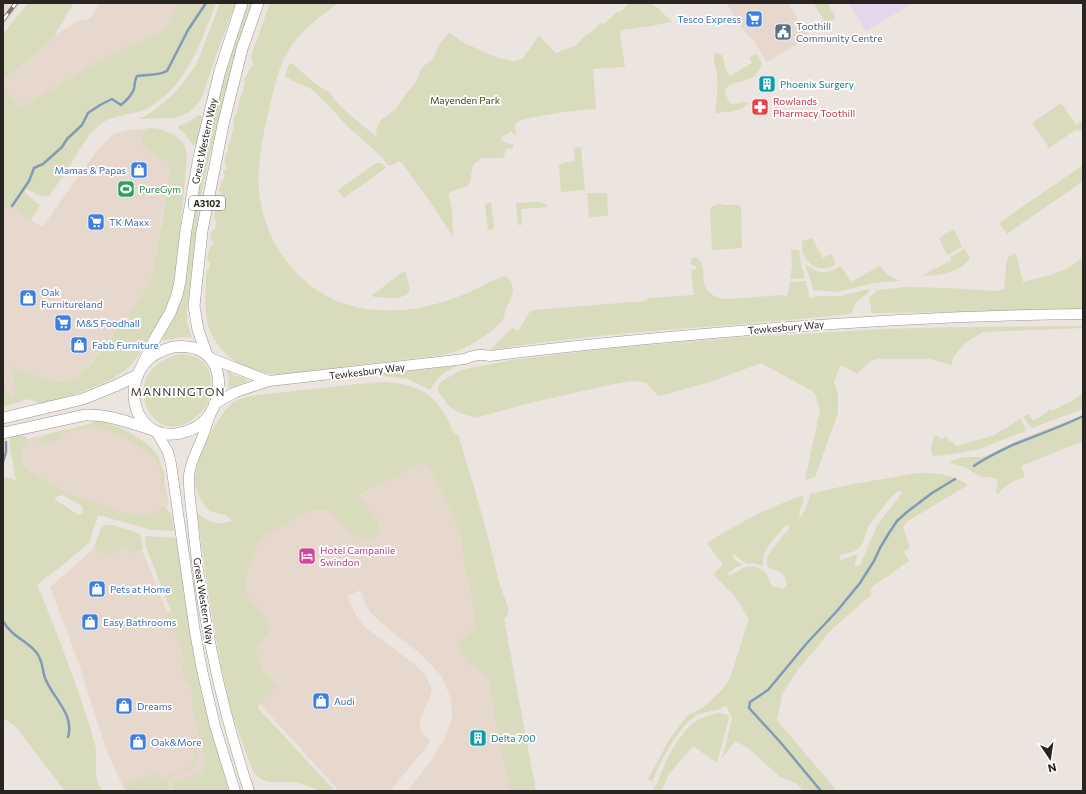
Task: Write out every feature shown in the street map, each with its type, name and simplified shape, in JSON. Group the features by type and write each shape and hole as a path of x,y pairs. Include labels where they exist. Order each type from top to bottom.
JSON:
{"main road":[{"name":"Great Western Way","path":"139,371 170,313 177,295 186,230 199,157 215,89 242,3"},
{"name":"Great Western Way","path":"208,356 198,330 194,306 202,232 223,125 242,49 258,3"},
{"name":"Tewkesbury Way","path":"213,408 236,392 269,381 465,359 472,361 484,360 490,356 611,342 841,323 1034,314 1083,314"},
{"path":"3,418 83,399 115,386 139,371 147,361 157,354 173,347 185,346 199,350 208,356 214,366 218,379 218,390 213,408 202,422 186,432 165,434 113,417 90,414 3,433"},
{"name":"Tewkesbury Way","path":"208,356 269,381"},
{"path":"139,371 134,390 136,409 142,420 155,431"},
{"name":"Great Western Way","path":"213,408 192,461 189,489 199,576 210,639 225,709 249,791"},
{"name":"Great Western Way","path":"155,431 168,452 173,470 199,653 215,726 235,791"}],"shaded area":[{"path":"3,3 21,3 3,27"},
{"path":"100,3 178,3 166,29 102,59 20,108 3,85 3,80 55,35 78,21 89,19 96,12 94,10"},
{"path":"788,3 809,37 767,62 752,38 746,34 727,4"},
{"path":"849,3 913,3 866,31"},
{"path":"151,128 145,132 143,136 152,153 165,162 170,170 150,283 127,317 130,319 124,327 118,328 86,369 73,380 66,383 53,381 11,367 15,386 12,400 3,376 3,208 10,207 43,226 99,148 108,139 114,134 124,131"},
{"path":"97,420 117,427 138,438 157,454 162,468 169,504 152,514 145,516 123,512 72,495 27,468 21,454 20,446 22,440 90,424"},
{"path":"421,463 428,466 450,510 460,536 464,563 470,585 475,627 470,664 488,677 498,736 510,791 407,791 431,761 445,738 452,717 451,699 442,677 421,654 387,628 371,613 365,603 361,590 347,596 357,617 366,628 414,664 425,675 432,689 430,698 421,716 420,727 424,735 431,741 390,791 339,791 260,704 278,687 263,670 255,649 270,631 264,616 249,600 247,589 249,565 258,542 277,529 304,514 316,510 329,511"},
{"path":"94,547 101,553 107,555 127,547 130,554 142,550 187,661 181,664 189,684 193,701 192,706 208,771 203,776 170,791 125,791 106,749 79,664 50,587"}],"green space":[{"path":"28,3 74,3 55,35 3,80 3,34"},
{"path":"178,3 216,3 205,32 191,61 174,87 163,98 150,107 138,112 112,118 97,127 88,137 49,196 40,196 27,189 24,192 40,205 31,220 10,207 3,208 3,85 20,108 102,59 166,29"},
{"path":"220,3 236,3 202,97 188,113 174,118 139,119 156,109 172,96 191,72 197,63"},
{"path":"247,3 252,3 224,96 200,201 187,310 187,321 192,338 181,337 164,341 162,339 172,322 185,285 191,230 208,137 231,53"},
{"path":"270,3 338,3 298,37 284,58 274,89 259,162 259,191 269,232 279,250 291,267 305,281 322,293 341,302 361,308 375,310 403,310 430,306 470,292 506,276 512,283 513,291 503,319 495,328 479,340 462,349 443,355 288,375 270,374 254,370 238,363 224,352 211,333 206,315 205,300 206,272 210,267 210,263 207,260 209,250 214,243 210,238 211,232 216,227 215,225 217,222 215,218 214,204 221,195 221,192 218,190 221,186 221,181 223,181 225,176 223,171 227,169 225,164 225,156 228,152 228,144 230,143 234,127 234,118 243,91 243,86 245,84 244,79 254,64 251,56"},
{"name":"Mayenden Park","path":"629,3 650,3 658,8 672,22 621,30 620,33 625,67 593,69 596,109 557,113 518,121 515,124 516,136 511,131 501,138 506,143 513,144 513,148 506,149 502,158 482,158 473,165 469,185 448,194 452,210 453,237 402,163 399,161 392,165 388,165 379,154 348,127 310,88 285,76 289,64 292,63 314,83 329,92 340,106 377,137 376,130 381,120 396,109 414,85 422,68 433,59 439,45 449,32 462,42 498,58 514,61 522,59 539,36 556,53 576,45 602,22 604,24 618,11 620,13"},
{"path":"827,3 835,16 835,19 827,23 828,26 823,27 818,24 824,20 814,4"},
{"path":"716,53 722,55 726,70 730,76 752,63 749,58 755,54 758,55 762,64 755,75 726,88 725,93 730,103 749,103 746,106 733,111 715,113 717,99 717,75 714,54"},
{"path":"1061,103 1076,125 1083,121 1083,128 1079,131 1077,129 1049,148 1032,123"},
{"path":"198,115 203,119 197,144 193,145 185,134 178,128 178,126 189,122"},
{"path":"151,128 163,130 179,138 184,144 187,157 176,274 164,315 145,346 129,367 106,382 81,392 42,404 28,399 3,407 3,376 12,399 15,386 11,367 60,382 72,380 87,368 118,328 122,325 124,326 129,319 127,317 150,283 170,170 166,163 150,152 144,145 143,135"},
{"path":"581,147 585,190 561,192 559,165 562,163 575,161 574,148"},
{"path":"377,163 382,163 386,168 344,198 338,190"},
{"path":"1083,165 1083,181 1007,234 999,223"},
{"path":"587,193 607,193 608,216 589,217"},
{"path":"491,202 494,229 488,230 485,205"},
{"path":"539,202 548,207 521,209 522,225 518,225 516,203"},
{"path":"720,204 739,205 741,207 742,248 712,250 710,209 712,206"},
{"path":"954,229 962,247 947,255 939,238"},
{"path":"812,238 823,258 831,254 836,264 828,268 819,268 811,265 803,253 802,241"},
{"path":"965,249 970,258 961,267 948,273 921,276 952,260 950,257"},
{"path":"791,250 799,250 805,278 790,279 792,266"},
{"path":"1016,253 1023,282 1066,269 1083,258 1083,311 871,313 869,299 877,290 906,287 996,291 1004,289 1008,257"},
{"path":"696,257 703,267 706,288 712,295 722,299 781,295 787,296 790,282 806,281 810,299 819,296 840,296 869,289 869,291 855,303 850,314 580,338 490,350 512,328 518,331 529,313 533,310 645,301 649,298 694,295 691,270 696,269 696,266 691,265 691,258"},
{"path":"805,264 814,270 823,272 831,271 841,266 851,282 880,266 887,274 899,281 874,283 836,292 819,290 814,291"},
{"path":"403,272 406,273 409,284 409,291 407,294 398,298 371,296"},
{"path":"1083,326 1083,328 983,332 965,343 954,356 951,365 931,359 878,359 869,362 857,374 841,365 834,383 838,394 838,413 815,477 805,480 820,411 816,396 812,391 761,363 710,382 660,396 657,395 647,383 632,381 538,401 475,418 460,413 450,407 439,393 438,388 442,381 461,370 512,360 614,348 754,336 882,329"},
{"path":"184,354 197,358 205,364 210,375 210,395 203,410 189,422 178,426 167,426 161,424 150,414 147,409 143,391 144,385 148,375 159,363 168,358"},
{"path":"456,367 440,377 430,390 408,379 382,376 382,374"},
{"path":"226,370 234,375 245,378 247,381 228,389 229,378"},
{"path":"385,382 410,386 431,397 444,413 454,433 458,435 507,605 508,613 504,619 536,791 510,791 498,736 488,677 470,664 457,643 475,627 470,585 464,563 460,536 450,510 428,466 421,463 358,495 379,521 379,533 371,539 353,536 329,511 316,510 304,514 277,529 258,542 249,565 247,589 249,600 264,616 270,631 255,649 263,670 278,687 260,704 258,708 335,791 319,791 295,782 271,782 262,780 253,771 249,761 231,711 222,671 209,599 197,513 205,519 217,523 232,521 226,515 209,510 200,497 195,483 196,470 199,460 209,437 221,416 234,402 240,399 257,395"},
{"path":"1083,393 1083,409 1032,428 1023,417 1028,414 1033,420 1039,418 1050,409 1052,411 1069,403"},
{"path":"1083,415 1083,441 1021,466 1025,477 1007,486 998,495 996,492 998,480 991,477 982,477 964,467 951,463 950,461 964,457 981,457 988,455 1019,440"},
{"path":"1021,418 1026,431 979,449 953,454 932,455 931,446 935,435 942,439 946,436 950,442 952,441 956,446 995,435"},
{"path":"97,420 130,432 151,448 158,457 164,473 165,478 162,490 160,469 154,458 111,431 97,428 80,429 62,433 63,438 40,445 38,444 45,435 90,424"},
{"path":"14,434 26,437 27,443 21,450 24,464 30,471 72,495 123,512 145,516 152,514 165,506 172,516 174,531 152,530 98,515 89,543 37,585 68,664 89,724 96,750 97,781 103,791 65,791 15,726 3,718 3,477 16,480 9,442 10,437","holes":["62,495 82,507 83,513 78,515 54,499"]},
{"path":"918,473 932,473 956,478 968,485 906,522 903,528 910,547 904,552 909,561 873,586 870,590 871,595 832,629 797,671 782,694 777,720 837,791 803,791 797,784 780,777 749,749 736,741 721,759 732,721 726,705 720,709 697,715 687,723 668,750 658,767 652,782 648,779 669,740 687,716 705,706 723,689 730,678 749,619 736,598 713,574 723,565 707,543 752,517 803,496 803,502 799,511 800,517 804,512 810,494 848,485","holes":["898,491 903,492 877,526 860,565 854,567 858,554 840,560 840,555 858,549 878,513","787,525 790,528 767,557 768,567 783,574 785,577 787,585 783,589 775,587 771,584 766,573 757,567 746,567 729,576 728,573 743,565 735,560 731,555 734,554 747,564 753,563 763,566 764,554 769,545"]},
{"path":"106,525 112,525 140,534 143,549 130,554 127,547 107,555 101,553 94,547 101,528"},
{"path":"146,536 176,538 194,654 217,751 230,791 174,791 174,784 176,782 200,773 203,770 205,759 192,706 193,701 189,684 186,682 180,663 186,661 167,613 171,611 146,547"},
{"path":"718,713 728,715 729,718 717,763 693,746 669,774 662,789 664,791 652,791 657,784 670,754 686,730 699,719"},
{"path":"194,744 197,756 195,765 192,768 175,774 168,783 167,791 126,791 125,786 134,782 138,778 145,778 157,773 160,779 193,766 192,759 196,757 192,745"}],"waterway":[{"path":"12,206 29,181 34,168 43,164 62,147 67,139 82,125 88,113 112,99 121,105 133,91 137,76 164,73 167,71 188,30 206,3"},
{"path":"974,466 1015,444 1083,416"},
{"path":"3,462 6,452 6,442"},
{"path":"821,791 781,743 749,708 750,702 768,690 860,583 897,521 932,493 955,479"},
{"path":"3,621 15,635 32,648 38,655 48,685 66,713 69,729 68,737"}],"railway":[{"path":"3,20 16,3"}],"place":[{"name":"Tesco Express","path":"754,19"},
{"name":"Toothill Community Centre","path":"783,32"},
{"name":"Phoenix Surgery","path":"767,84"},
{"name":"Rowlands Pharmacy Toothill","path":"760,107"},
{"name":"Mamas & Papas","path":"139,170"},
{"name":"PureGym","path":"126,189"},
{"name":"TK Maxx","path":"96,222"},
{"name":"Oak Furnitureland","path":"28,298"},
{"name":"M&S Foodhall","path":"63,323"},
{"name":"Fabb Furniture","path":"79,345"},
{"name":"Hotel Campanile Swindon","path":"307,556"},
{"name":"Pets at Home","path":"97,589"},
{"name":"Easy Bathrooms","path":"90,622"},
{"name":"Audi","path":"321,701"},
{"name":"Dreams","path":"124,706"},
{"name":"Delta 700","path":"478,738"},
{"name":"Oak&More","path":"138,742"}],"district":[{"name":"MANNINGTON","path":"178,391"}]}
